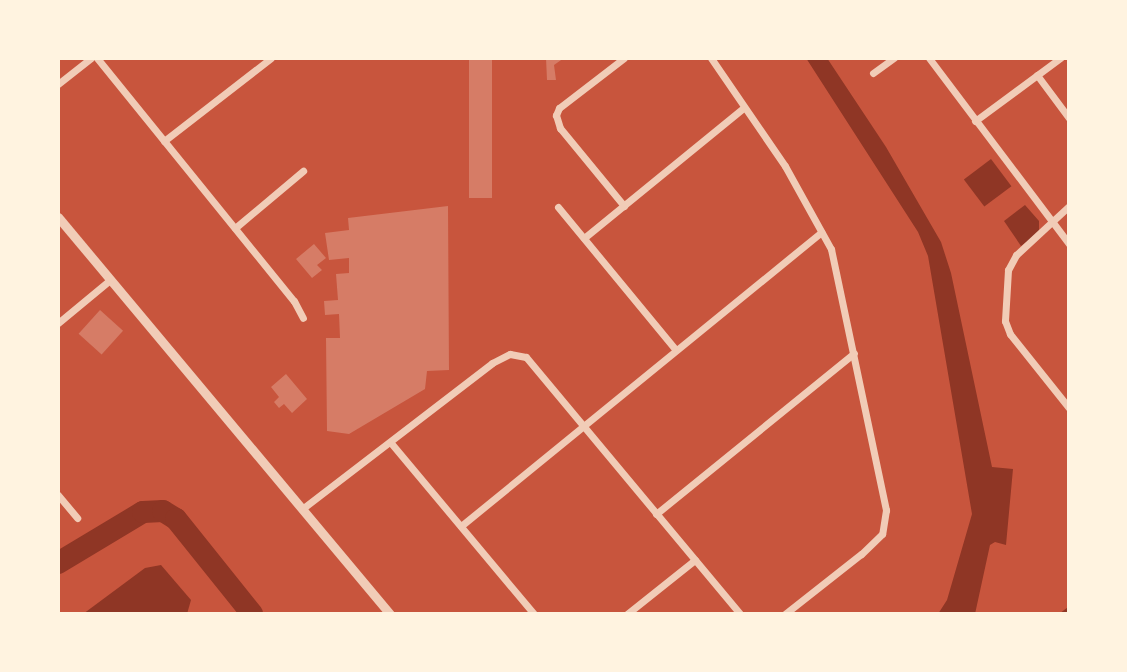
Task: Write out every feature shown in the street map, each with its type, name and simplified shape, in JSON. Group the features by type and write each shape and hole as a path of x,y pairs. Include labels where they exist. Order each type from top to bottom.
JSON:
{"street":[{"path":"58,84 94,58 294,301 303,318"},
{"path":"164,141 271,58"},
{"path":"624,58 559,108 556,115 560,128 624,206"},
{"path":"711,58 742,109 785,166 831,249 886,510 882,534 785,614"},
{"path":"873,73 894,58"},
{"path":"929,58 1069,244"},
{"path":"975,121 1060,58"},
{"path":"1037,75 1069,118"},
{"path":"584,238 742,109"},
{"path":"235,228 303,171"},
{"path":"1069,206 1016,255 1008,270 1005,321 1010,334 1069,408"},
{"path":"558,207 676,350"},
{"path":"58,217 390,614"},
{"path":"461,526 821,232"},
{"path":"58,323 110,280"},
{"path":"656,514 854,353"},
{"path":"302,509 492,363 510,354 526,357 740,614"},
{"path":"391,443 534,614"},
{"path":"58,495 77,518"},
{"path":"627,614 695,560"}],"shaded area":[{"path":"806,58 827,58 886,147 941,242 951,273 992,467 1013,469 1006,545 995,542 990,545 975,614 938,614 947,600 972,514 928,256 918,232"},
{"path":"991,159 1011,186 984,207 964,179"},
{"path":"1025,205 1039,221 1039,233 1021,246 1004,221"},
{"path":"161,565 191,600 187,614 83,614 145,568"}],"building":[{"path":"469,58 492,58 492,198 469,198"},
{"path":"546,58 564,58 554,65 556,80 547,80"},
{"path":"448,206 449,370 427,371 425,389 349,434 327,431 326,338 340,338 339,314 325,315 324,301 338,300 336,274 349,273 349,258 329,260 325,233 349,230 348,218"},
{"path":"314,244 326,258 317,265 322,270 312,278 296,259"},
{"path":"100,310 123,331 102,355 79,334"},
{"path":"286,374 307,399 292,413 284,404 279,408 274,402 279,397 271,387"}],"waterway":[{"path":"58,563 143,512 163,511 176,519 252,614"},
{"path":"1062,614 1069,609"}]}
